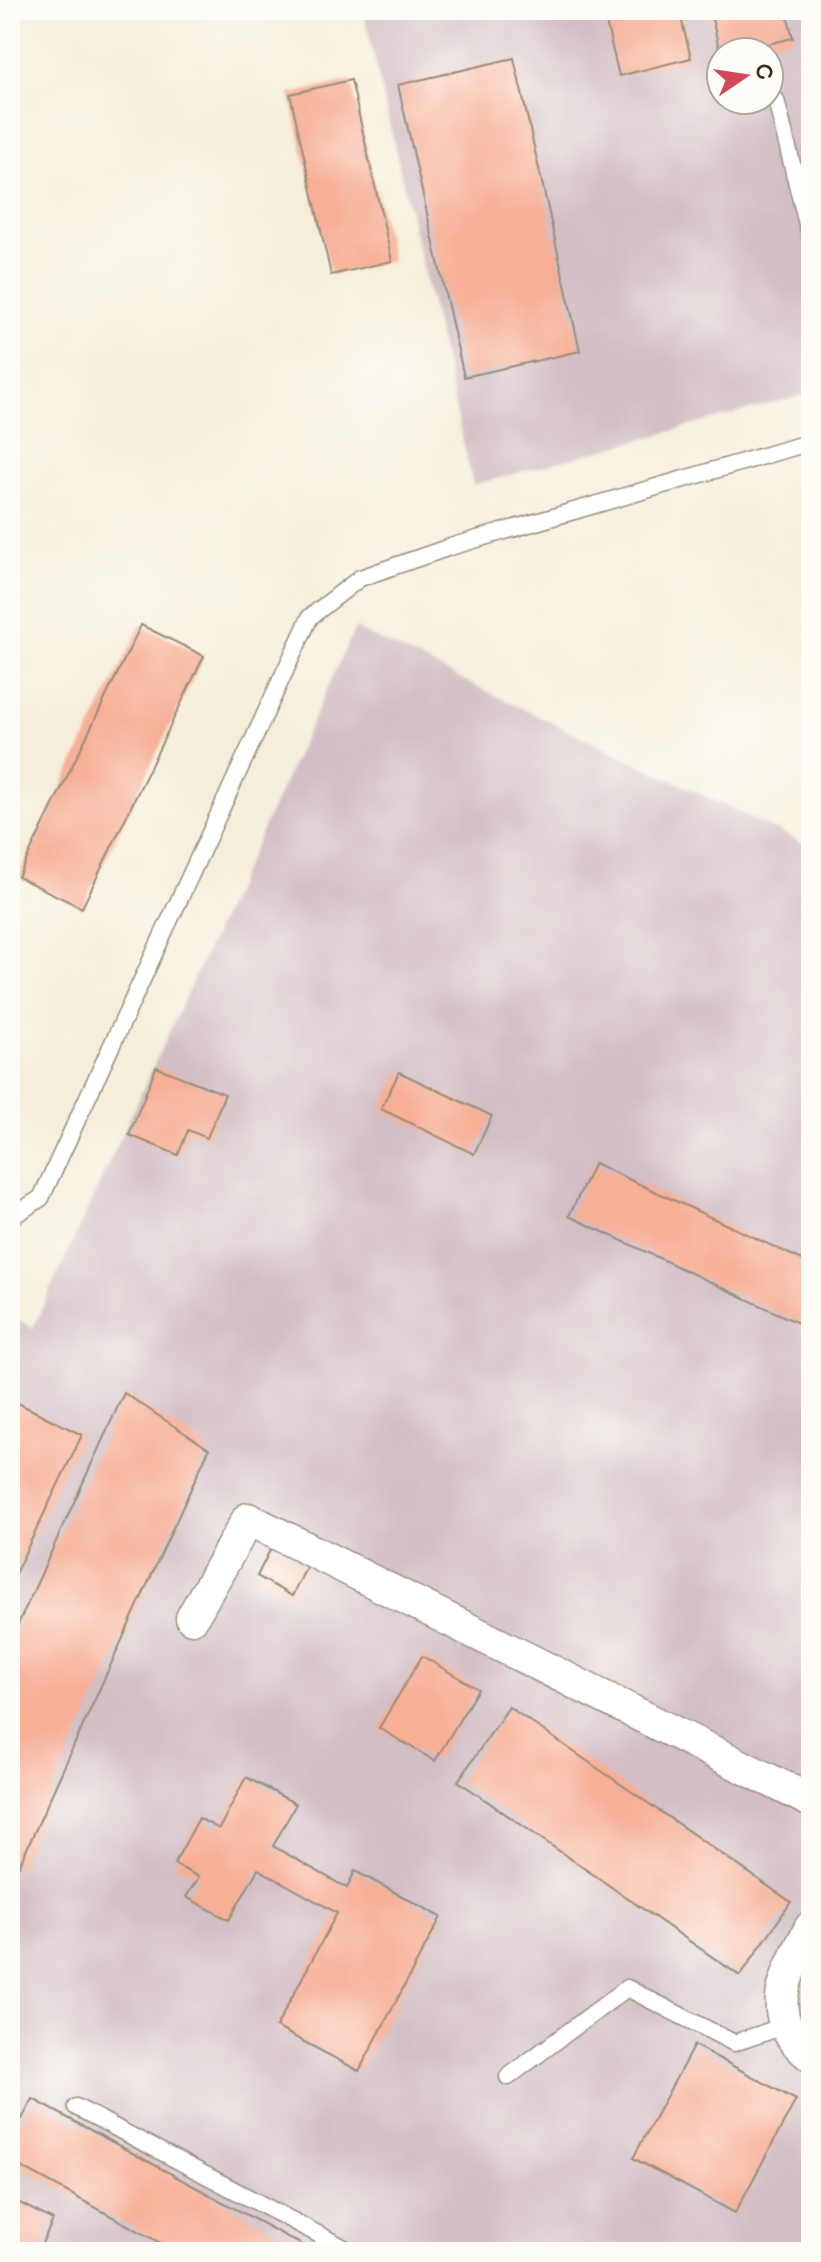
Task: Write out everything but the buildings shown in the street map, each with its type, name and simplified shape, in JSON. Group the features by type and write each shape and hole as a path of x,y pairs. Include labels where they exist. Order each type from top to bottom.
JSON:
{"street":[{"path":"192,1618 248,1519 811,1801"},
{"path":"811,1927 788,1973 781,1997 784,2026 811,2056"}],"lane":[{"path":"780,116 811,240"},
{"path":"10,1218 41,1198 310,617 360,578 450,547 811,442"},
{"path":"508,2077 627,1988 734,2043 784,2026"},
{"path":"76,2107 352,2252"}],"shaded area":[{"path":"363,10 811,10 811,393 473,485"},
{"path":"355,628 811,847 811,2252 10,2252 10,1314 33,1328"}]}
